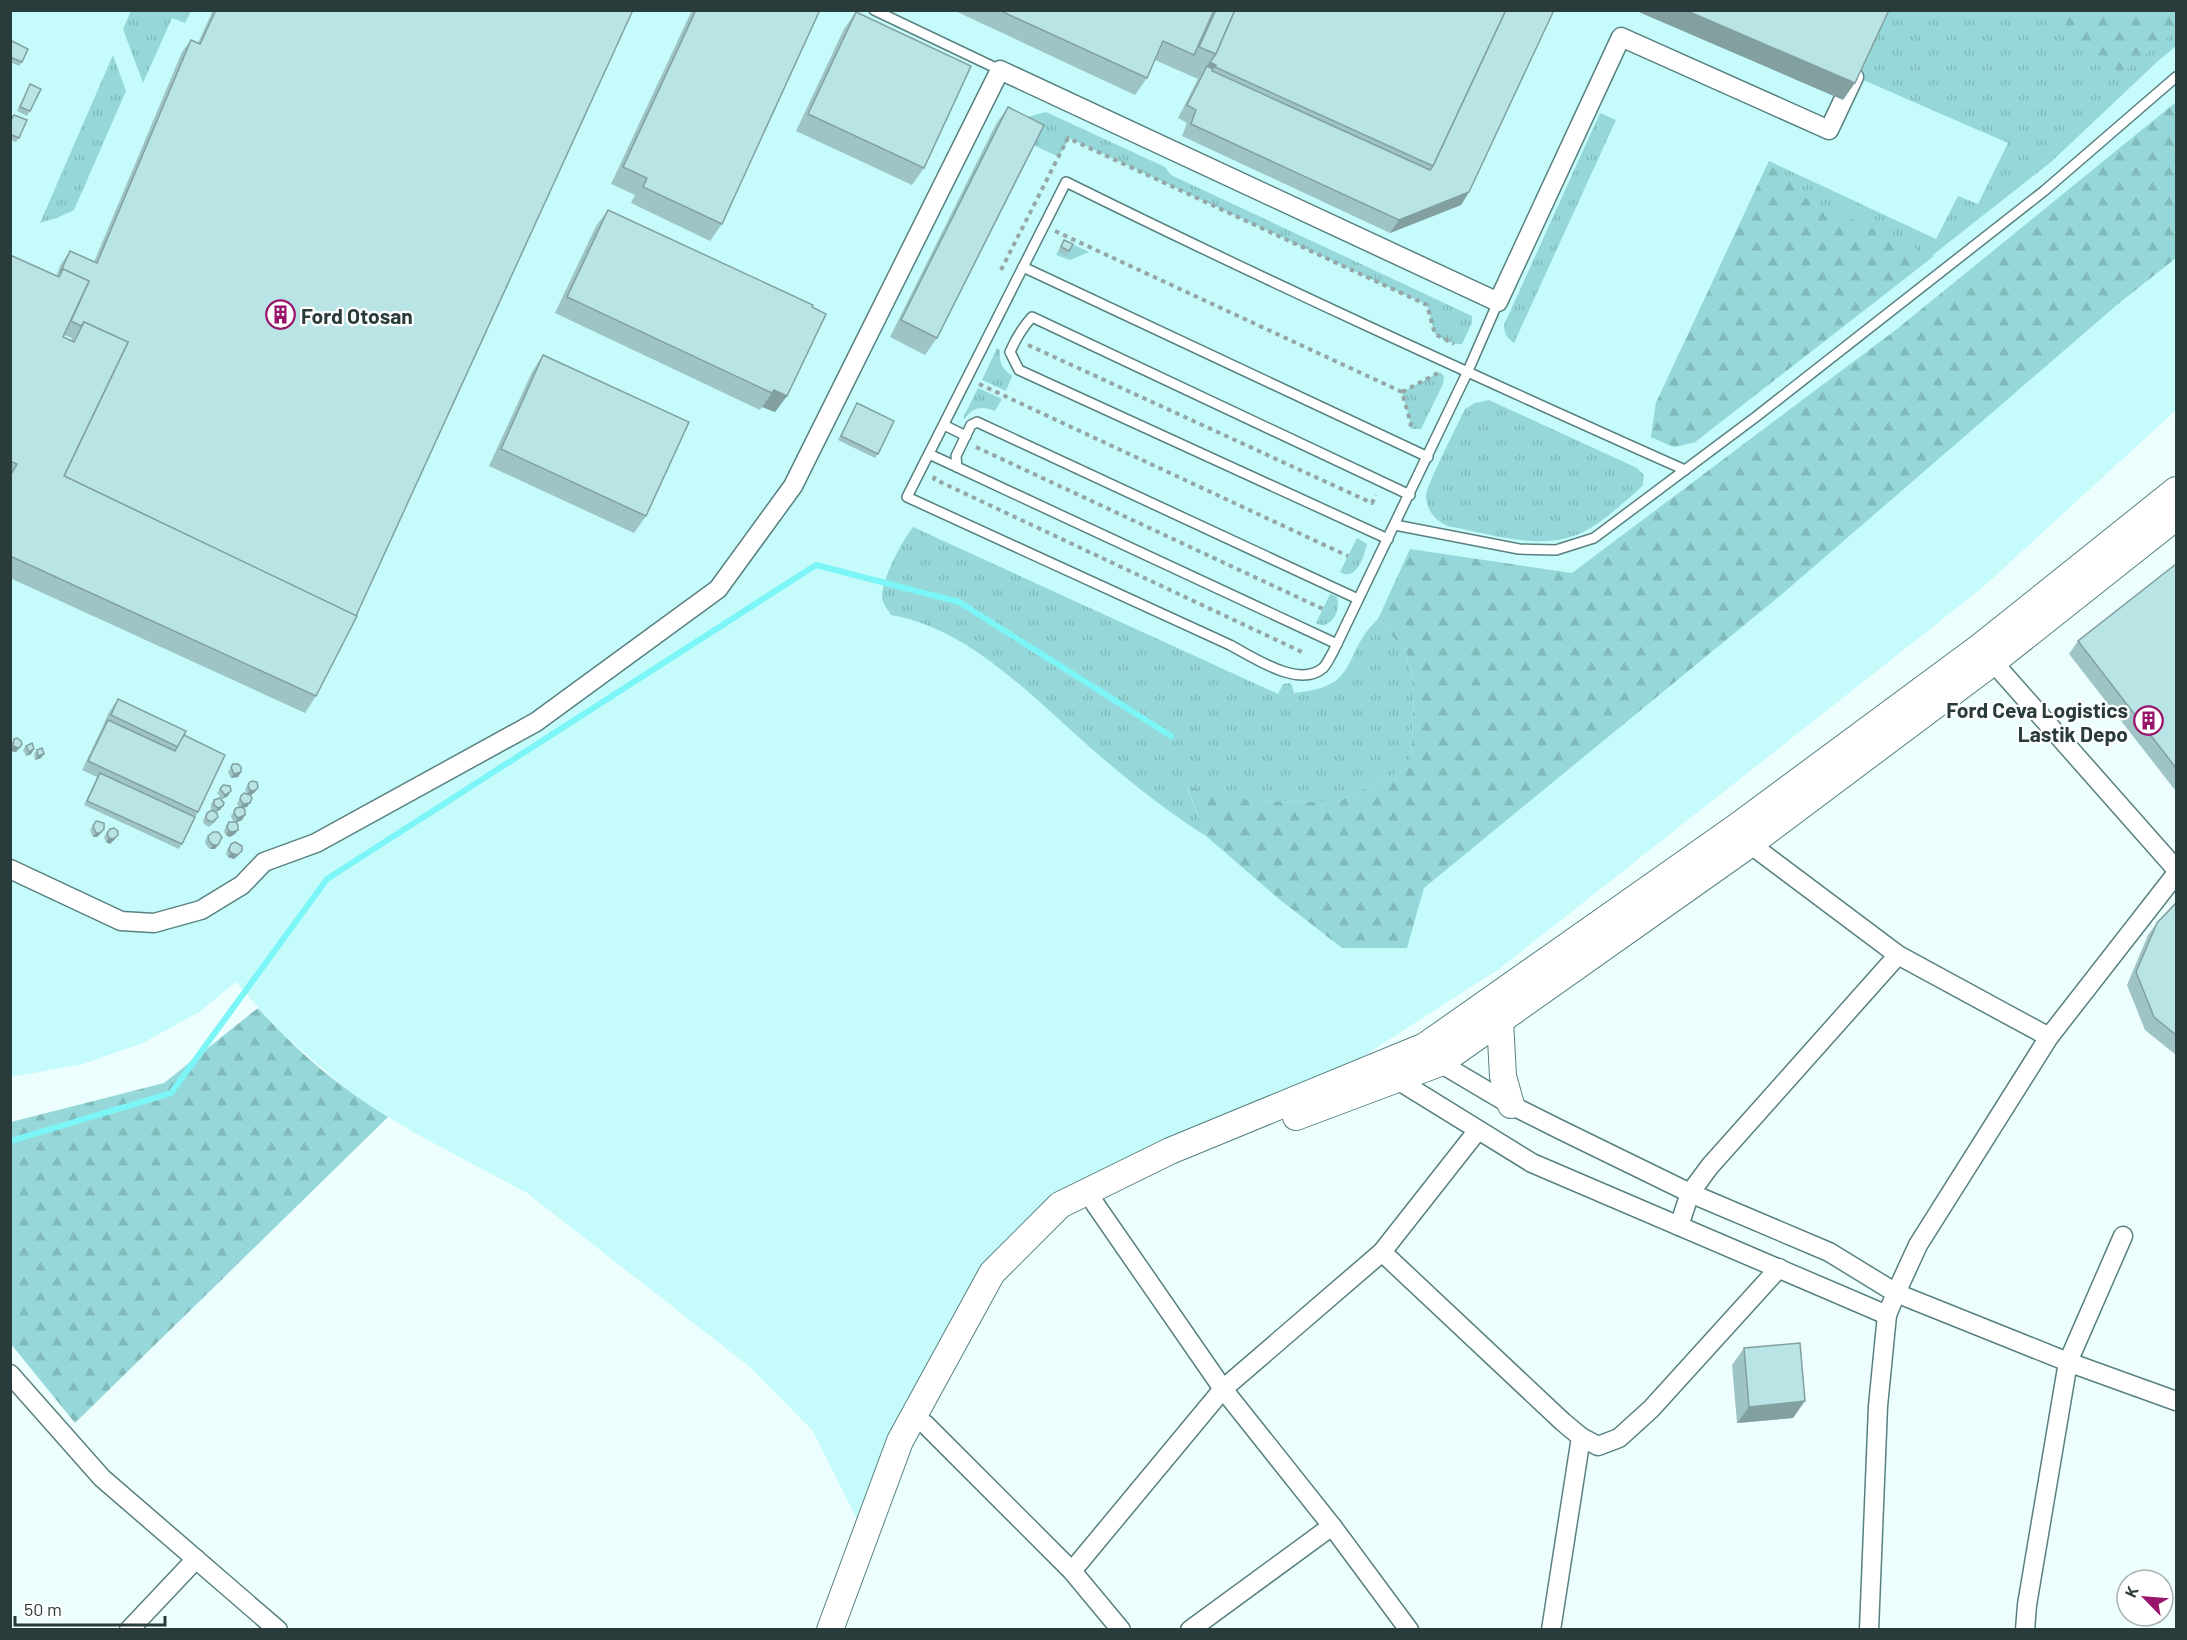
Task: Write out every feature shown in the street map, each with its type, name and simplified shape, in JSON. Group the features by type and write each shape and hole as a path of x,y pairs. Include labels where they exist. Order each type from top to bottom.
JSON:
{"main road":[{"path":"830,1629 900,1441 992,1273 1060,1205 1170,1151 1425,1046 1744,821 1981,646 2176,490"},
{"path":"845,1629 925,1424 1004,1282 1070,1218 1176,1164 1440,1063 1750,844 1993,662 2176,517"},
{"path":"1500,1021 1503,1076 1511,1104"}],"street":[{"path":"10,869 121,921 154,923 201,910 242,885 264,862 316,843 536,722 718,590 793,486 1000,70 1498,302 1621,37 1829,130 1863,58"},
{"path":"1993,662 2176,868"},
{"path":"1750,844 1898,955 2049,1037"},
{"path":"1869,1629 1878,1406 1887,1315 1918,1245 2049,1037 2176,874"},
{"path":"1679,1226 1690,1193 1710,1166 1741,1128 1898,955"},
{"path":"1440,1063 1511,1104 1690,1193 1829,1252 1896,1293 2068,1362 2176,1401"},
{"path":"1396,1079 1532,1163 1887,1315"},
{"path":"1072,1570 1223,1389 1382,1252 1478,1130"},
{"path":"1095,1204 1223,1389 1332,1526 1409,1629"},
{"path":"2025,1629 2027,1605 2068,1362 2123,1236"},
{"path":"1382,1252 1581,1437 1598,1446 1619,1438 1651,1408 1779,1268"},
{"path":"10,1374 102,1478 278,1629"},
{"path":"925,1424 1072,1570 1121,1629"},
{"path":"1551,1629 1581,1437"},
{"path":"1190,1629 1332,1526"},
{"path":"129,1629 196,1559"}],"lane":[{"path":"874,10 1000,70"},
{"path":"1395,525 1519,549 1556,550 1594,538 1757,416 2044,191 2176,77"},
{"path":"1498,302 1467,373 1428,457 1337,644 1323,668 1308,676 1277,669 1230,645 908,497 1066,182 1467,373 1685,470"},
{"path":"1023,267 1428,457"},
{"path":"1388,539 1019,370 1010,352 1015,339 1021,328 1032,317 1410,495"},
{"path":"957,468 956,456 971,425 977,422 1358,599"},
{"path":"944,425 964,439"},
{"path":"929,454 1337,644"}],"path":[{"path":"1001,270 1068,138 1427,305 1435,334 1454,344"},
{"path":"1044,225 1402,392"},
{"path":"1015,339 1372,503"},
{"path":"1402,392 1440,372"},
{"path":"984,374 979,383 1348,556"},
{"path":"1402,392 1410,424 1409,429"},
{"path":"964,439 1323,609"},
{"path":"942,460 934,479 1302,652"}],"shaded area":[{"name":"Ford Otosan","path":"11,11 2176,11 2176,410 1982,588 1499,969 1351,1064 1060,1205 992,1273 866,1537 813,1431 750,1367 527,1193 415,1133 358,1099 278,1030 236,982 199,1012 143,1043 83,1064 11,1077"}],"green space":[{"path":"131,11 191,11 185,23 172,18 143,83 123,29"},
{"path":"1885,11 2176,11 2176,46 2051,162 1695,442 1674,447 1651,437 1656,403 1769,161 1936,239 1958,196 1978,204 2008,143 1854,76"},
{"path":"2046,11 2176,11 2176,31 2120,74"},
{"path":"113,55 126,91 74,210 40,223"},
{"path":"2176,102 2176,258 2118,304 1781,595 1424,888 1407,948 1342,948 1279,899 1206,836 1187,787 1254,801 1337,802 1411,766 1414,690 1406,652 1378,619 1410,549 1572,573 1897,329"},
{"path":"1046,112 1165,167 1171,175 1472,316 1472,323 1462,344 1452,343 1435,334 1427,305 1069,138 1059,157 1031,144 1020,119"},
{"path":"1600,113 1616,120 1514,343 1506,336 1504,325"},
{"path":"1769,161 1805,198 1934,256 1695,442 1674,447 1651,437 1656,403"},
{"path":"1072,244 1089,252 1070,260 1056,255 1058,251"},
{"path":"997,348 1000,350 1002,365 1012,376 1006,391 982,380"},
{"path":"1440,372 1444,376 1443,384 1421,429 1412,429 1402,392"},
{"path":"978,388 1002,399 995,411 978,408 965,419 963,418"},
{"path":"1489,400 1637,468 1644,475 1643,485 1614,511 1589,529 1555,540 1519,540 1447,526 1435,518 1430,511 1426,497 1427,491 1465,409 1475,403"},
{"path":"913,527 1278,694 1283,684 1292,685 1294,693 1316,690 1330,684 1347,667 1366,632 1378,619 1406,652 1414,690 1411,766 1337,802 1254,801 1187,788 1206,836 1134,784 1024,689 974,650 920,622 891,615 882,598 885,581 903,541"},
{"path":"1357,538 1367,544 1358,567 1351,574 1340,572"},
{"path":"1330,594 1336,596 1338,601 1337,612 1331,621 1321,625 1316,623"},
{"path":"258,1008 287,1039 319,1067 353,1094 388,1117 75,1423 11,1344 11,1122 164,1083"}],"building":[{"name":"Ford Otosan","path":"216,10 633,10 356,616 64,476 128,342 84,322 81,326 71,321 89,281 63,269 60,273 70,251 97,263 191,40 200,44"},
{"path":"696,10 818,10 819,12 722,224 643,187 647,178 623,167"},
{"path":"1214,10 1194,55 1163,41 1147,78 1001,11"},
{"path":"1216,10 1235,10 1216,54 1199,47"},
{"path":"1235,10 1506,10 1433,166 1215,67 1216,65 1210,62 1216,54"},
{"path":"1506,10 1554,10 1469,192 1399,220 1191,124 1196,110 1187,105 1207,66 1213,69 1212,71 1430,170"},
{"path":"1685,10 1889,10 1855,83"},
{"path":"856,12 971,66 924,168 808,114"},
{"path":"10,40 28,49 22,62 10,57"},
{"path":"30,84 41,89 30,111 20,107"},
{"path":"1008,107 1044,125 937,338 901,320"},
{"path":"14,115 27,120 19,138 10,134 10,122"},
{"path":"608,210 813,305 812,307 826,314 787,396 774,390 772,393 567,297"},
{"path":"1064,240 1073,244 1069,251 1061,247"},
{"path":"10,255 59,277 63,269 89,281 63,337 74,342 84,322 128,342 64,476 357,616 316,696 10,556 10,476 17,464 10,461"},
{"path":"543,355 689,422 646,516 501,449"},
{"path":"857,403 894,421 878,454 841,436"},
{"name":"Ford Ceva Logistics Lastik Depo","path":"2176,564 2176,768 2078,641"},
{"path":"118,699 186,731 178,747 111,715"},
{"path":"108,720 175,751 184,735 225,755 198,812 88,761"},
{"path":"17,738 22,744 19,748 13,746 14,739"},
{"path":"32,743 34,749 29,752 26,746"},
{"path":"42,748 44,754 38,756 37,750"},
{"path":"233,764 241,767 241,772 234,774 231,767"},
{"path":"100,773 195,817 182,844 87,801"},
{"path":"252,781 257,782 258,788 254,791 248,786"},
{"path":"223,785 230,786 231,791 225,795 220,789"},
{"path":"244,793 252,798 250,803 243,804 240,799"},
{"path":"220,798 224,803 218,808 214,805 214,800"},
{"path":"242,807 245,815 238,818 234,811"},
{"path":"212,810 217,813 218,817 212,822 206,817 207,813"},
{"path":"96,821 104,823 104,829 100,833 96,833 93,826"},
{"path":"229,822 236,822 238,830 229,831 227,827"},
{"path":"114,828 118,831 118,835 113,839 109,838 107,833"},
{"path":"213,832 218,832 222,837 218,845 213,845 209,841 208,836"},
{"path":"235,842 242,846 242,851 237,855 229,850 231,844"},
{"path":"2176,903 2176,1035 2154,1017 2136,972 2157,923"},
{"path":"1800,1343 1805,1401 1749,1407 1744,1348"}],"waterway":[{"path":"10,1141 171,1093 327,879 816,565 959,602 1171,736"}],"place":[{"name":"Ford Otosan","path":"280,315"},
{"name":"Ford Ceva Logistics Lastik Depo","path":"2149,721"}]}
